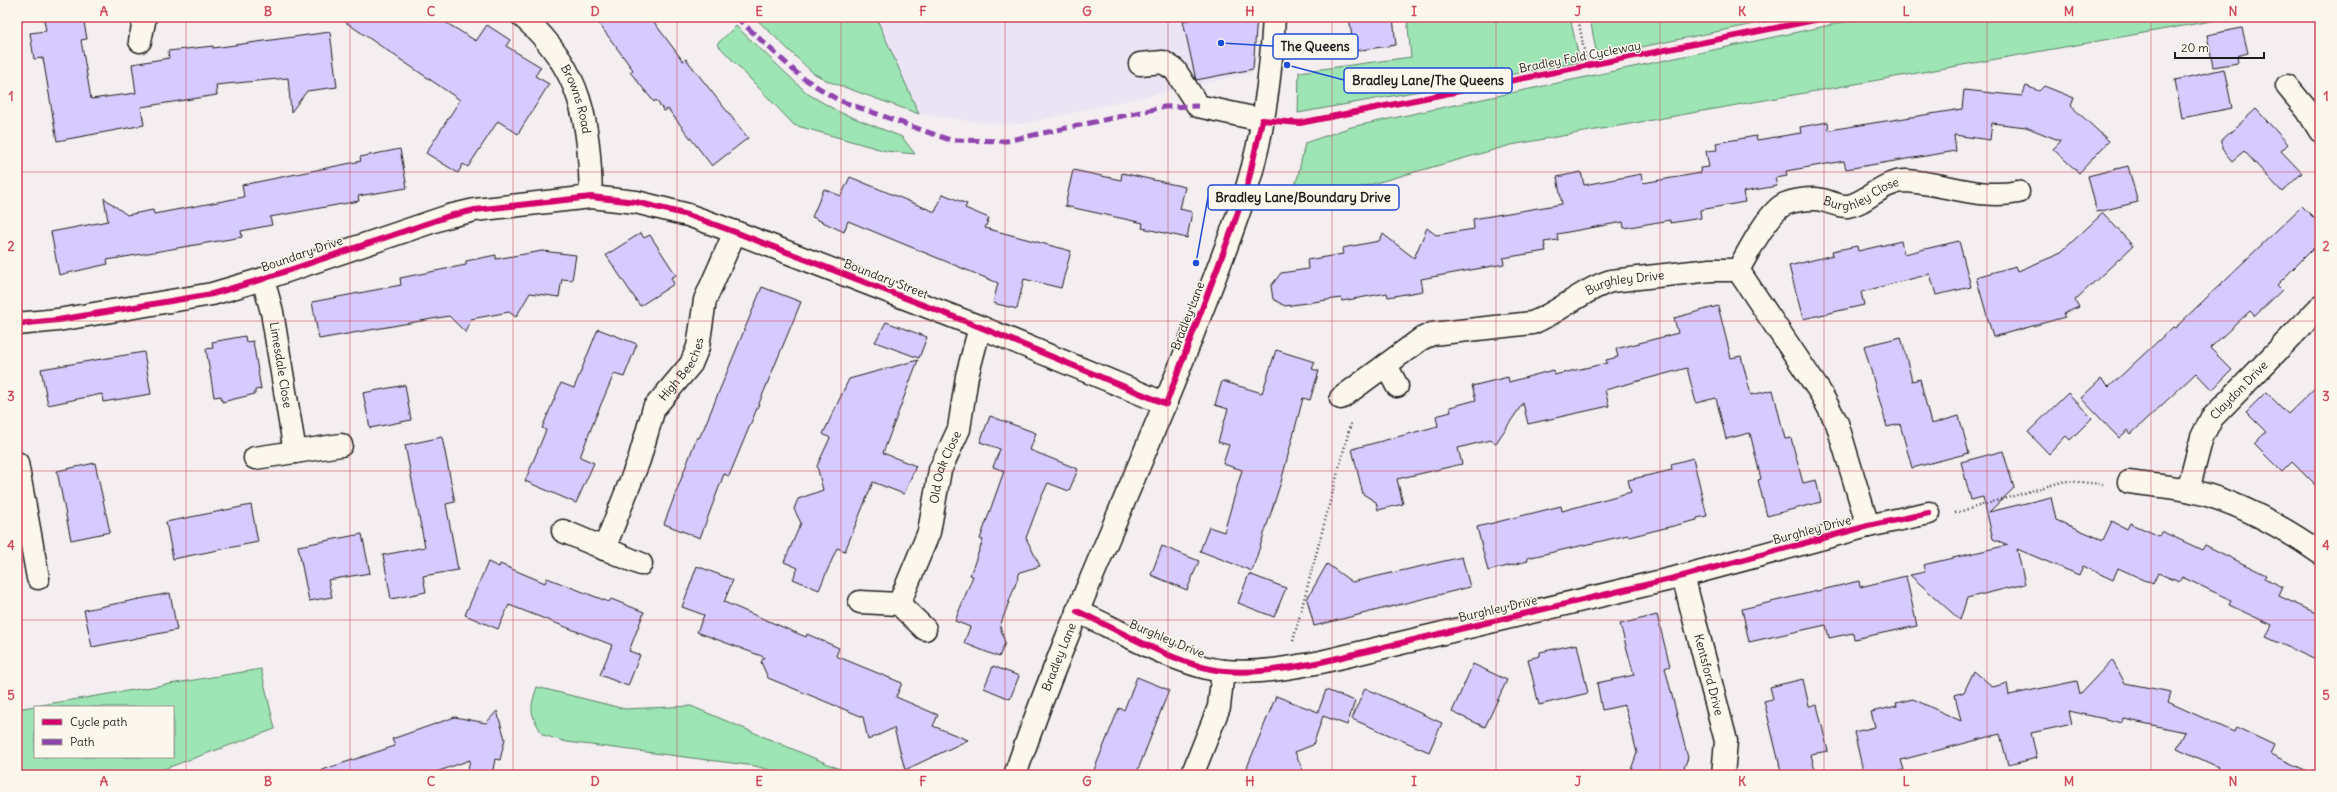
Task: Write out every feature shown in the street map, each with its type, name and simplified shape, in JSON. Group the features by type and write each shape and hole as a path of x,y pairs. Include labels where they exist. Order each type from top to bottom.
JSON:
{"street":[{"path":"140,41 145,17"},
{"name":"Browns Road","path":"523,17 552,48 571,77 584,111 590,148 591,197"},
{"name":"Bradley Lane","path":"1016,775 1077,611 1166,404 1234,225 1248,183 1262,120 1274,17"},
{"path":"1140,64 1163,62 1175,70 1198,106 1262,120"},
{"path":"2287,86 2307,110 2320,131"},
{"name":"Burghley Close","path":"1738,270 1771,216 1784,204 1800,200 1818,199 1844,206 1852,205 1884,186 1906,181 1993,196 2018,192"},
{"name":"Boundary Street","path":"591,197 636,202 688,215 980,328 1166,404"},
{"name":"Boundary Drive","path":"17,326 176,302 212,294 263,279 449,216 475,210 591,197"},
{"name":"High Beeches","path":"604,549 639,460 650,416 654,408 694,358 698,347 706,300 735,232"},
{"name":"Burghley Drive","path":"1348,392 1421,339 1432,334 1532,323 1544,318 1596,286 1611,281 1711,270 1738,270 1820,392 1837,423 1868,526"},
{"name":"Limesdale Close","path":"263,279 272,312 295,452"},
{"name":"Claydon Drive","path":"2188,490 2202,437 2211,419 2320,308"},
{"name":"Old Oak Close","path":"899,604 929,532 940,470 959,429 967,376 980,328"},
{"path":"1386,365 1397,386"},
{"path":"255,458 341,445"},
{"path":"17,463 22,525 38,578"},
{"path":"2129,482 2188,490 2228,502 2268,519 2320,553"},
{"name":"Burghley Drive","path":"1077,611 1173,656 1198,665 1223,671 1253,672 1321,662 1683,576 1868,526 1929,513"},
{"path":"562,531 641,564"},
{"name":"Kentsford Drive","path":"1683,576 1726,741 1723,775"},
{"path":"860,602 899,604 925,629"},
{"path":"1192,775 1219,707 1223,671"}],"path":[{"path":"1578,17 1587,67"},
{"path":"1285,668 1355,405 1348,392"},
{"path":"1929,513 1942,516 2065,481 2114,485 2129,482"}],"shaded area":[{"path":"876,17 1257,17 1254,65 1251,73 1022,124 983,123 919,114"}],"green space":[{"path":"754,17 876,17 919,114 830,82 813,73"},
{"path":"1407,17 1789,17 1597,56 1590,19 1571,22 1580,62 1298,113 1299,72 1411,57"},
{"path":"1868,17 2234,17 1511,145 1287,208 1298,176 1305,143 1351,127"},
{"path":"736,26 808,94 839,112 902,137 915,154 886,151 794,125 717,44"},
{"path":"261,669 275,729 147,775 17,775 17,709 34,706 34,758 174,758 174,706 35,706"},
{"path":"537,687 625,709 691,706 854,775 787,775 755,766 567,742 543,735 535,722 532,707"}],"building":[{"path":"62,17 83,17 87,39 81,40 91,99 136,93 132,64 169,58 168,51 213,46 213,48 330,32 337,87 307,91 291,112 288,78 216,85 217,95 141,107 144,125 57,141 43,58 34,59 30,33 46,31 44,20"},
{"path":"338,17 437,17 476,41 487,25 510,40 506,46 541,67 535,76 549,84 518,134 498,121 468,167 463,164 458,173 426,153 460,100"},
{"path":"594,17 650,17 683,61 686,59 748,138 712,166 668,109 664,111 656,100 654,102 630,72 633,70"},
{"path":"1201,17 1257,17 1253,69 1196,80 1183,21"},
{"path":"1349,17 1393,17 1396,45 1354,51"},
{"path":"2242,28 2248,53 2237,56 2238,63 2213,67 2207,35"},
{"path":"2224,69 2232,108 2182,118 2175,80"},
{"path":"2026,86 2039,91 2044,86 2074,98 2071,106 2109,141 2079,173 2053,149 2061,141 2026,127 1992,123 1990,140 1954,135 1956,151 1846,169 1844,161 1786,171 1787,176 1775,178 1777,186 1743,192 1745,202 1700,210 1701,218 1670,223 1670,220 1624,228 1623,222 1557,234 1558,240 1544,242 1546,251 1503,258 1504,264 1421,279 1423,291 1388,297 1387,293 1342,301 1341,298 1285,306 1273,299 1271,286 1281,273 1308,269 1307,260 1343,254 1342,248 1379,241 1383,234 1414,258 1427,228 1436,235 1474,229 1473,219 1562,204 1557,177 1581,172 1584,185 1641,174 1643,183 1701,173 1700,168 1709,167 1706,151 1717,150 1716,143 1756,136 1757,140 1801,133 1800,127 1828,122 1829,130 1962,109 1964,90 2022,96"},
{"path":"2256,109 2288,144 2281,151 2302,173 2282,192 2244,151 2232,161 2222,149 2222,140"},
{"path":"400,149 407,188 358,196 359,201 270,217 272,225 241,231 242,237 107,260 108,264 59,275 51,232 108,221 104,198 127,215 153,210 154,214 244,197 242,185 361,161 360,157"},
{"path":"2128,166 2138,202 2097,212 2088,176"},
{"path":"1073,170 1121,180 1122,173 1185,187 1180,209 1192,212 1187,238 1142,228 1143,223 1065,206"},
{"path":"850,177 935,212 943,194 967,204 965,208 989,218 985,228 1071,251 1061,288 1024,279 1017,309 993,303 998,283 848,221 844,232 812,217 824,189 841,196"},
{"path":"2302,206 2320,224 2320,242 2277,285 2282,290 2255,316 2250,311 2210,348 2232,370 2212,390 2196,373 2131,434 2128,430 2119,438 2081,398 2101,379 2109,387 2173,327 2175,328"},
{"path":"2103,213 2133,246 2075,300 2079,307 2063,314 2065,317 1993,337 1976,277 2016,266 2018,271 2059,254"},
{"path":"641,233 644,238 650,235 676,275 671,278 674,284 640,306 606,255"},
{"path":"1901,241 1904,254 1959,241 1971,287 1936,295 1930,274 1861,292 1864,305 1803,319 1789,266 1833,255 1832,251 1857,246 1858,251"},
{"path":"542,251 576,255 572,280 562,279 559,297 530,293 516,317 509,312 471,319 466,333 449,316 319,339 312,302 401,285 400,278 466,265 466,261 496,255 496,259"},
{"path":"762,287 801,302 729,476 724,474 700,538 664,524 697,437 699,438 704,428"},
{"path":"1718,306 1731,358 1741,356 1751,395 1773,390 1785,439 1791,438 1803,483 1816,480 1821,502 1767,516 1758,480 1761,479 1750,433 1726,439 1716,398 1696,403 1687,368 1605,390 1609,406 1528,424 1523,403 1496,443 1490,440 1458,448 1462,464 1397,479 1403,504 1378,510 1376,502 1363,494 1352,449 1438,426 1436,416 1451,412 1450,407 1476,400 1472,386 1508,377 1509,382 1553,370 1554,375 1607,363 1606,360 1618,357 1616,349 1678,333 1674,318"},
{"path":"886,322 927,337 919,358 875,342"},
{"path":"598,329 637,344 624,377 614,374 580,457 594,463 576,503 525,481 546,430 542,428 561,383 574,388"},
{"path":"245,336 246,342 253,341 261,389 255,390 255,394 222,402 221,396 214,397 206,349 213,348 212,342"},
{"path":"1901,337 1912,381 1920,379 1931,424 1959,416 1969,453 1912,468 1900,424 1887,427 1864,346"},
{"path":"1276,350 1315,362 1312,369 1319,371 1310,400 1303,398 1281,482 1252,571 1200,551 1209,527 1224,532 1242,470 1223,464 1229,445 1218,442 1228,409 1215,405 1222,381 1262,393"},
{"path":"144,352 151,394 103,402 102,394 48,405 41,369"},
{"path":"918,360 883,453 916,466 904,494 873,482 845,551 837,548 819,590 793,579 798,568 784,562 801,523 794,509 798,499 823,490 817,466 830,438 823,434 849,379"},
{"path":"2320,383 2320,490 2292,462 2282,472 2254,444 2266,432 2246,412 2266,392 2288,414"},
{"path":"405,385 411,420 370,428 363,393"},
{"path":"2068,393 2092,418 2070,440 2066,436 2049,454 2028,432"},
{"path":"990,416 1036,433 1030,450 1078,469 1069,491 1048,483 1041,498 1026,538 1040,566 1020,572 1000,626 1005,643 999,657 964,643 970,627 955,621 973,576 970,575 983,540 980,539 1004,471 993,467 1000,449 980,442"},
{"path":"442,437 455,502 446,504 458,570 423,576 426,592 391,599 383,555 425,547 405,445"},
{"path":"2003,451 2014,488 1989,512 2051,497 2056,520 2103,540 2112,521 2127,529 2130,523 2159,536 2161,531 2202,550 2205,545 2266,575 2264,578 2283,587 2279,596 2320,615 2320,662 2266,637 2272,625 2229,605 2231,600 2182,577 2179,582 2158,573 2153,584 2118,568 2113,580 2083,566 2079,575 2017,549 2025,584 1967,598 1960,620 1910,575 1925,572 1923,565 2008,545 1993,539 1983,497 1971,500 1961,462"},
{"path":"1693,458 1707,516 1697,518 1697,520 1629,537 1628,535 1527,558 1528,561 1488,571 1477,527 1561,506 1562,511 1631,492 1628,480 1672,470 1671,464"},
{"path":"95,463 110,532 71,540 57,471"},
{"path":"251,505 258,542 173,559 166,522"},
{"path":"362,534 370,573 328,580 332,597 309,601 298,546"},
{"path":"1162,546 1199,561 1187,590 1151,575"},
{"path":"1462,557 1470,587 1314,626 1307,599 1327,564 1352,582"},
{"path":"488,562 499,567 500,564 545,583 547,578 609,602 611,599 644,612 629,651 640,655 628,686 600,675 612,645 509,605 498,629 465,615"},
{"path":"697,566 733,580 724,602 806,637 807,634 839,648 836,656 902,683 896,697 938,715 933,726 968,740 905,770 894,728 868,740 863,717 768,678 761,662 764,657 697,632 704,615 682,607"},
{"path":"1249,574 1286,588 1274,617 1238,603"},
{"path":"1906,576 1917,626 1854,639 1853,633 1829,638 1826,625 1749,642 1742,609 1859,581 1860,587"},
{"path":"170,593 177,630 92,647 84,610"},
{"path":"1657,615 1670,666 1665,668 1688,758 1681,775 1629,775 1637,753 1625,705 1602,710 1597,683 1634,675 1620,624"},
{"path":"1577,644 1588,693 1539,705 1528,659 1540,656 1540,652"},
{"path":"2112,660 2125,683 2171,692 2168,702 2234,732 2236,727 2274,745 2270,754 2316,775 2214,775 2218,767 2177,748 2185,732 2124,719 2123,723 2069,711 2072,724 2031,733 2037,758 2008,765 2000,734 1901,760 1904,770 1885,775 1864,775 1854,732 1875,727 1871,712 1897,706 1896,703 1913,699 1961,721 1955,695 1964,692 1974,671 1993,687 2007,683 2009,695 2077,681 2080,694"},
{"path":"1473,664 1507,680 1485,727 1452,712"},
{"path":"993,666 1019,676 1010,699 984,688"},
{"path":"1137,677 1169,690 1136,775 1092,775 1119,708 1124,710"},
{"path":"1803,679 1809,706 1817,705 1828,751 1811,754 1816,775 1782,775 1764,701 1773,699 1770,687"},
{"path":"1365,688 1442,723 1429,752 1352,719"},
{"path":"1326,690 1355,701 1347,725 1323,716 1313,745 1295,752 1305,775 1244,775 1276,696 1318,712"},
{"path":"497,711 505,739 500,760 495,759 492,775 467,775 470,760 428,775 322,775 322,770 395,746 392,739 455,717 486,723"}],"marked path":[{"path":"736,17 800,76 838,100 950,140 1006,141 1164,107 1198,106"}],"cycle path":[{"name":"Bradley Fold Cycleway","path":"17,324 58,320 212,294 263,279 449,216 475,210 591,197 636,202 688,215 980,327 1166,404 1248,183 1262,120 1300,123 1830,17"},
{"path":"1077,611 1150,647 1189,663 1224,671 1249,672 1273,670 1321,662 1683,576 1868,526 1929,513"}],"place":[{"name":"The Queens","path":"1221,43"},
{"name":"Bradley Lane/The Queens","path":"1287,65"},
{"name":"Bradley Lane/Boundary Drive","path":"1196,263"}]}
